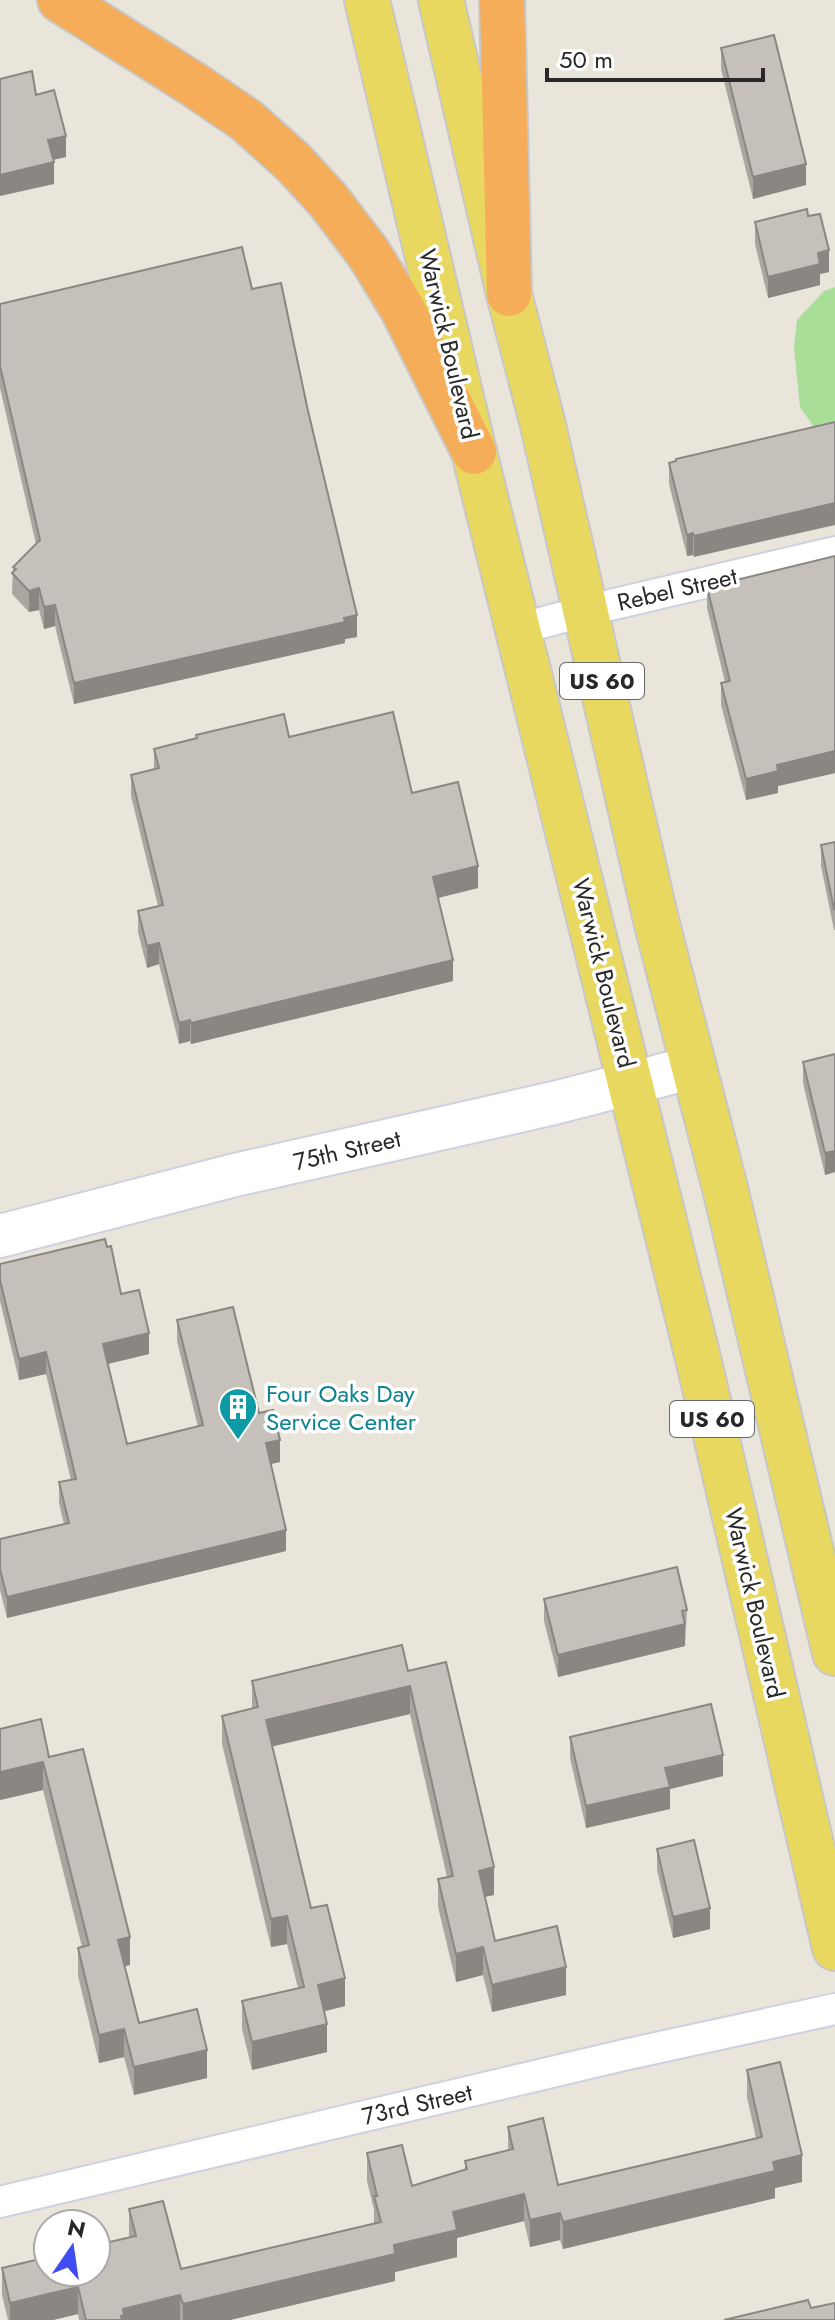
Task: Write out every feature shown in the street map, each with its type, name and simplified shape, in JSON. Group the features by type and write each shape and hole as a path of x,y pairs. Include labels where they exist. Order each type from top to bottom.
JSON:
{"highway":[{"path":"60,0 246,120 293,162 328,200 369,254 402,308 474,452"},
{"path":"502,0 509,294"}],"main road":[{"name":"Warwick Boulevard","path":"367,0 474,452 632,1083 835,1948"},
{"name":"US 60","path":"441,0 509,294 542,421 656,920 835,1653"}],"street":[{"name":"Rebel Street","path":"519,629 835,552"},
{"name":"75th Street","path":"0,1236 235,1175 554,1103 694,1067"},
{"name":"73rd Street","path":"0,2202 624,2055 835,2009"}],"green space":[{"path":"835,287 835,428 814,427 800,407 794,348 797,320 824,291"}],"building":[{"path":"774,35 806,164 753,177 721,48"},
{"path":"32,71 36,95 54,90 66,136 48,140 54,162 0,175 0,79"},
{"path":"807,209 808,216 820,214 829,250 818,253 820,264 768,277 755,222"},
{"path":"242,247 252,289 281,283 357,615 344,618 345,622 74,683 55,605 44,607 39,588 29,591 12,573 16,569 13,567 40,540 0,366 0,304"},
{"path":"835,422 835,503 694,536 693,533 687,535 669,463"},
{"path":"835,556 835,751 777,765 778,771 746,779 721,683 730,681 707,587"},
{"path":"393,712 412,793 458,782 478,866 433,877 453,960 191,1023 190,1020 179,1023 159,943 147,946 138,911 163,905 131,775 159,768 154,749 197,738 196,735 284,714 289,737"},
{"path":"835,842 835,908 834,909 821,845"},
{"path":"835,1054 835,1151 825,1153 803,1062"},
{"name":"Four Oaks Day Service Center","path":"105,1239 107,1247 111,1246 121,1294 139,1290 149,1333 103,1344 127,1444 203,1425 177,1320 233,1307 259,1413 273,1410 280,1440 266,1443 286,1530 7,1597 0,1569 0,1539 69,1523 59,1482 76,1479 46,1352 19,1359 0,1280 0,1264"},
{"path":"677,1567 687,1610 682,1611 685,1624 558,1655 544,1599"},
{"path":"402,1645 408,1671 446,1662 494,1867 479,1871 495,1941 557,1926 566,1967 492,1985 483,1947 456,1954 438,1879 453,1876 410,1686 266,1720 311,1908 327,1905 345,1978 318,1985 327,2024 252,2042 242,2001 304,1987 287,1916 271,1919 222,1716 258,1707 252,1681"},
{"path":"711,1704 723,1755 665,1768 670,1787 586,1806 570,1737"},
{"path":"41,1719 49,1757 83,1749 130,1937 118,1940 139,2023 197,2009 207,2050 134,2067 124,2029 99,2035 78,1948 89,1945 43,1762 0,1772 0,1729"},
{"path":"694,1840 710,1908 673,1917 657,1849"},
{"path":"780,2062 802,2155 773,2162 775,2171 563,2222 560,2213 530,2220 524,2194 453,2212 457,2230 394,2245 395,2254 183,2304 180,2295 123,2309 122,2320 86,2320 78,2288 112,2288 112,2241 136,2236 129,2209 163,2201 181,2269 381,2222 367,2153 402,2145 412,2186 467,2169 465,2161 513,2149 508,2127 543,2118 558,2185 762,2137 747,2070"},
{"path":"32,2261 32,2288 74,2288 10,2303 2,2268"},
{"path":"808,2300 811,2308 835,2303 835,2320 724,2320"}],"place":[{"name":"Four Oaks Day Service Center","path":"238,1441"}]}
